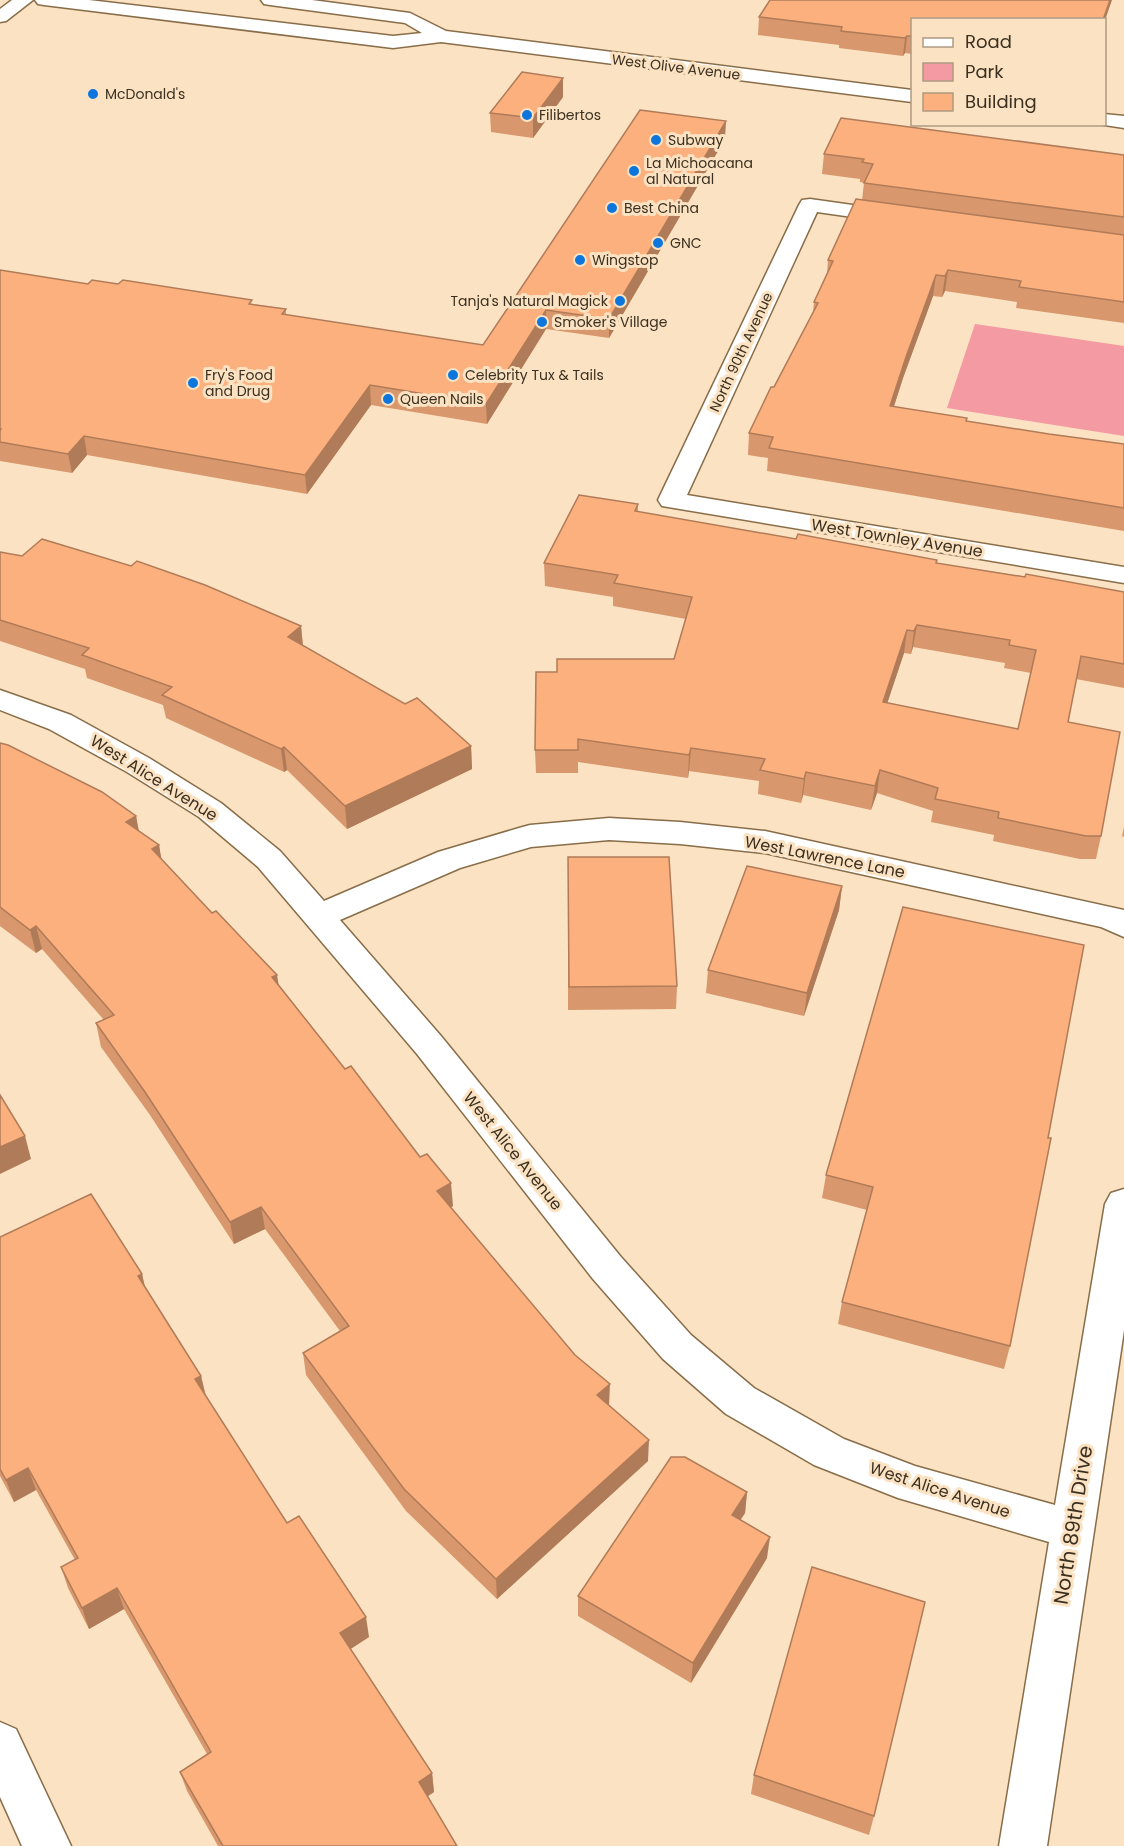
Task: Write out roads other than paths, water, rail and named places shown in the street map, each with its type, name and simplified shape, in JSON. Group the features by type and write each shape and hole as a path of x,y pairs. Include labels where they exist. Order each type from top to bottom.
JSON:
{"street":[{"path":"0,17 24,0"},
{"name":"West Olive Avenue","path":"44,0 393,42 441,36 911,96"},
{"name":"West Olive Avenue","path":"270,0 410,18 441,36"},
{"path":"1106,120 1124,122"},
{"name":"North 90th Avenue","path":"671,500 810,205 915,219"},
{"name":"West Townley Avenue","path":"671,500 1124,576"},
{"name":"West Alice Avenue","path":"0,699 60,722 138,765 210,810 269,859 436,1055 607,1268 677,1347 740,1401 829,1452 913,1485 1072,1529"},
{"name":"West Lawrence Lane","path":"319,916 449,860 530,836 609,829 680,833 765,842 1111,917 1124,925"},
{"name":"North 89th Drive","path":"1023,1846 1124,1204"},
{"path":"0,1745 47,1846"}],"place":[{"name":"McDonald's","path":"93,94"},
{"name":"Filibertos","path":"527,115"},
{"name":"Subway","path":"656,140"},
{"name":"La Michoacana al Natural","path":"634,171"},
{"name":"Best China","path":"612,208"},
{"name":"GNC","path":"658,243"},
{"name":"Wingstop","path":"580,260"},
{"name":"Tanja's Natural Magick","path":"620,301"},
{"name":"Smoker's Village","path":"542,322"},
{"name":"Celebrity Tux & Tails","path":"453,375"},
{"name":"Fry's Food and Drug","path":"193,383"},
{"name":"Queen Nails","path":"388,399"}]}
